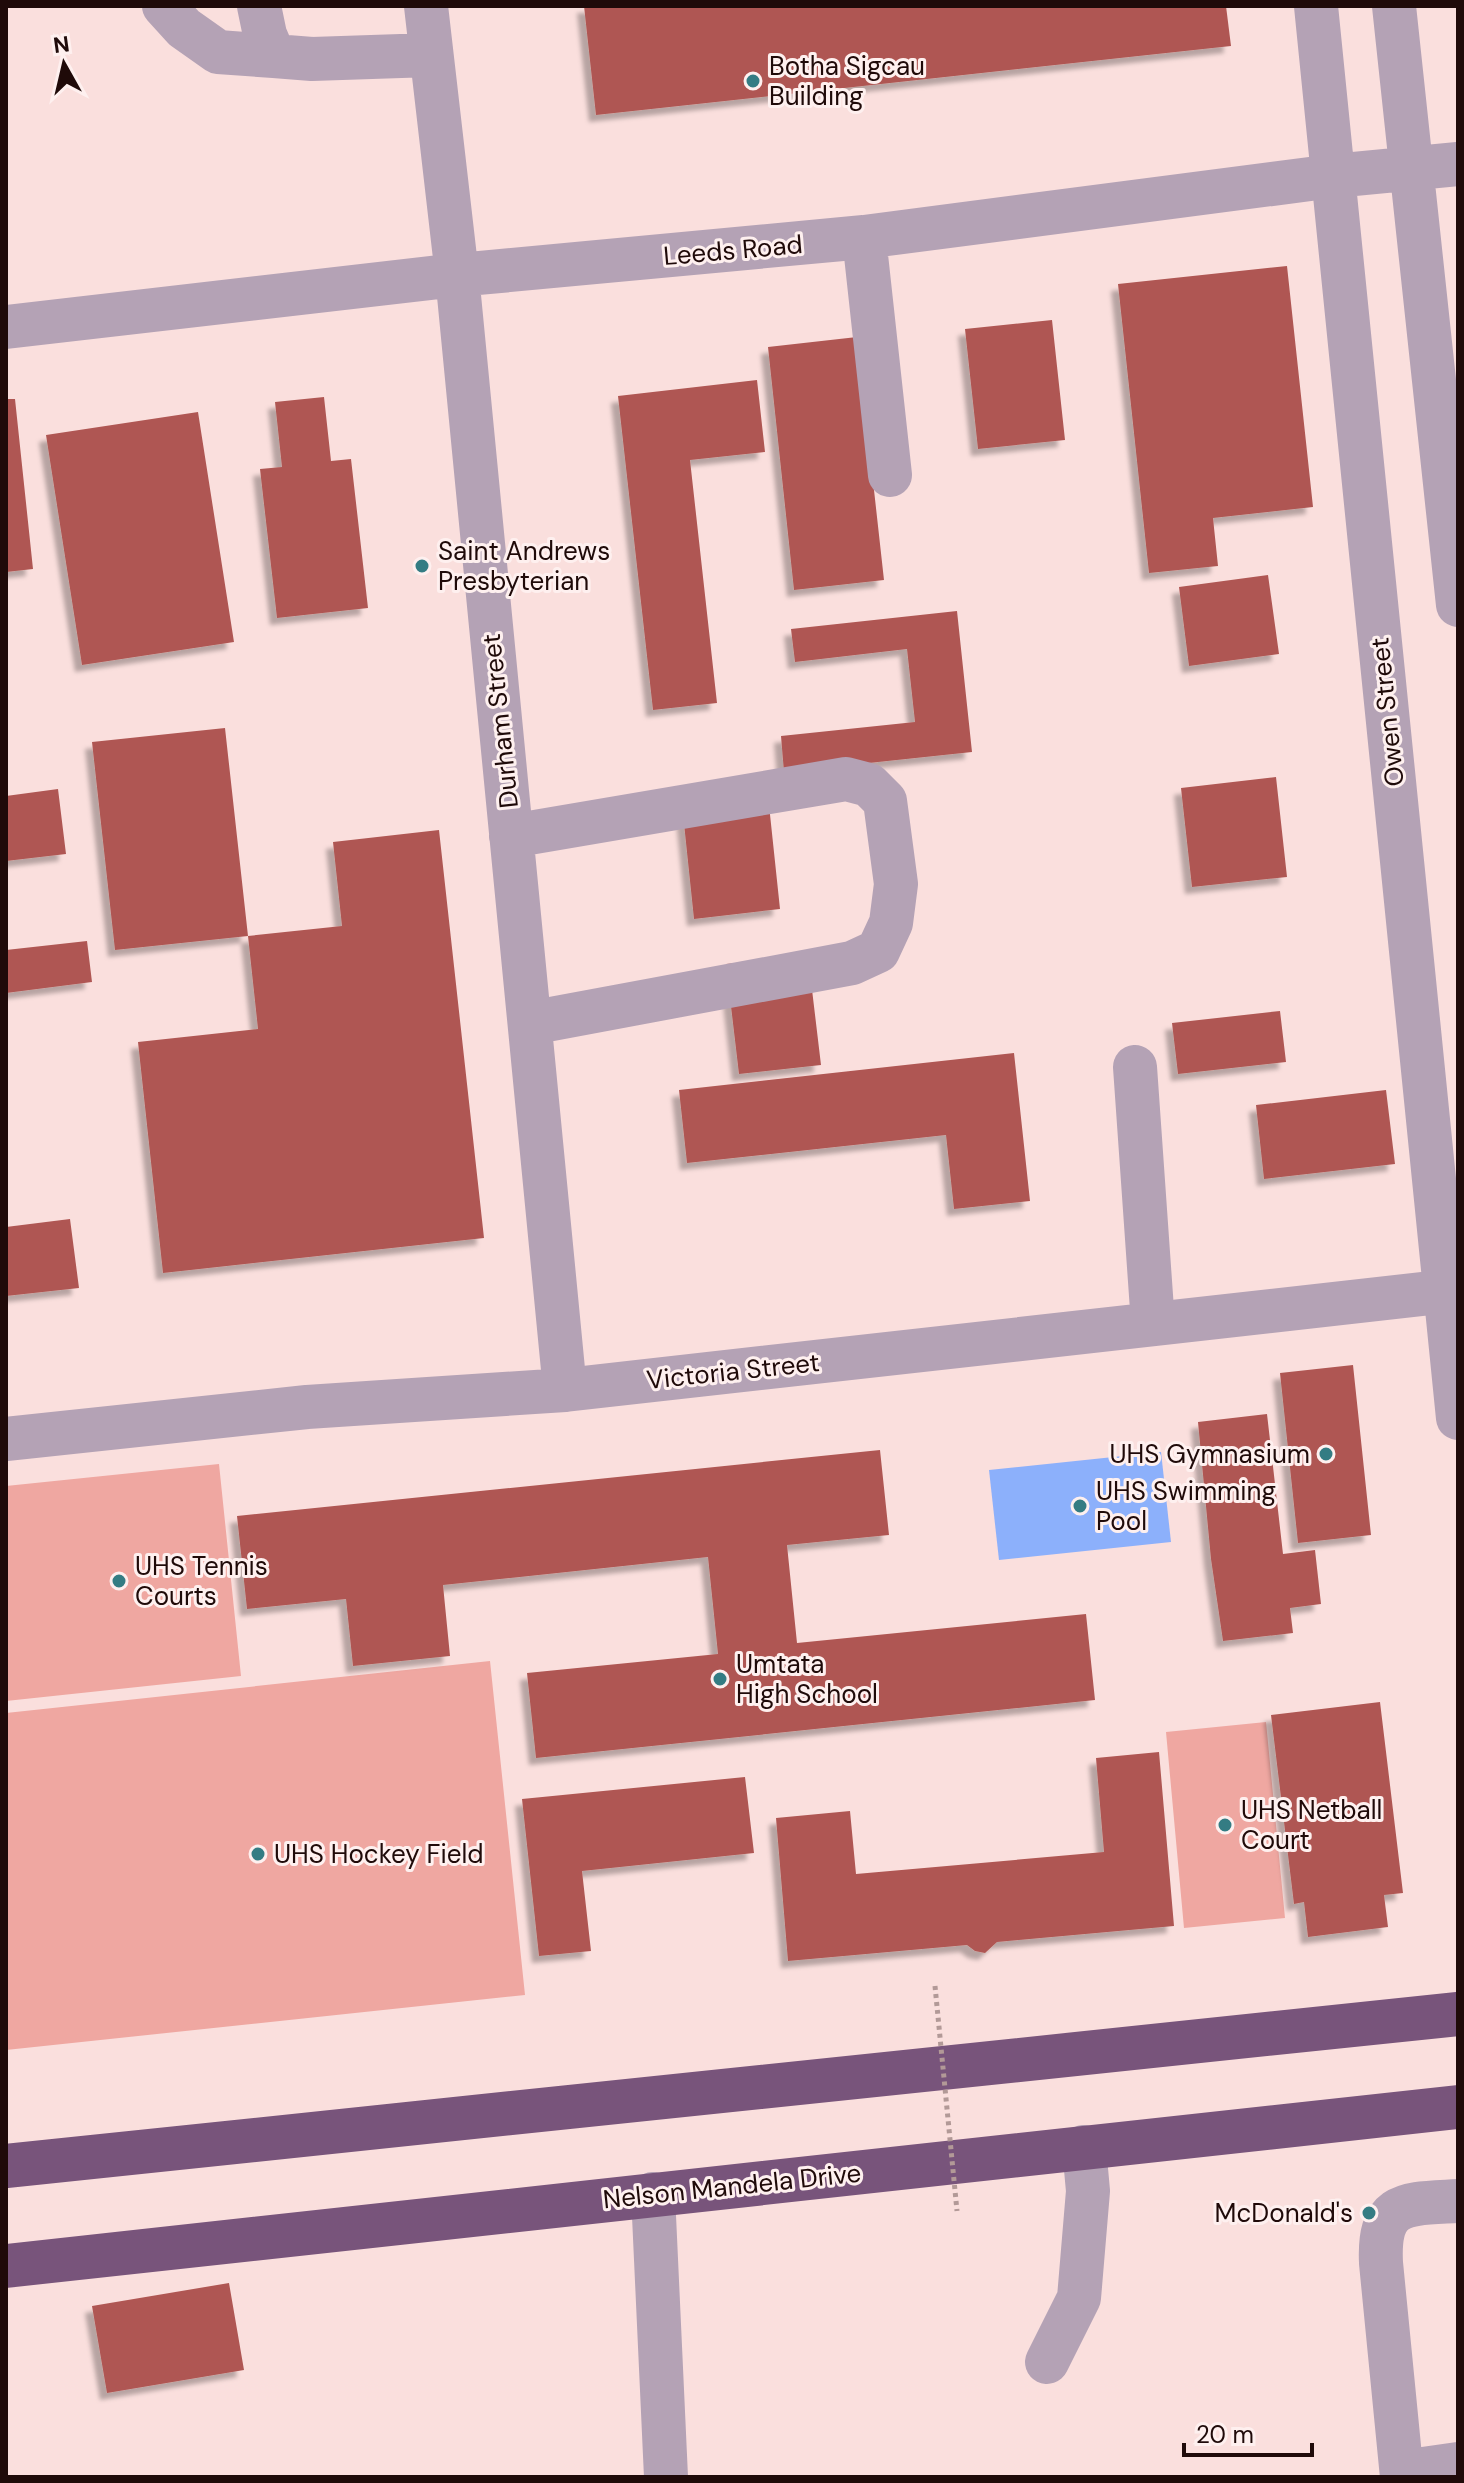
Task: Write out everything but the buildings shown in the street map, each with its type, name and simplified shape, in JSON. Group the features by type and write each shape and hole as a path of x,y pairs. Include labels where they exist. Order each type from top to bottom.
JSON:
{"highway":[{"path":"6,2166 1458,2014"},
{"name":"Nelson Mandela Drive","path":"6,2266 1458,2107"}],"street":[{"path":"164,6 184,28 218,52 312,59 431,55"},
{"path":"259,6 265,35 274,56"},
{"name":"Durham Street","path":"426,6 457,275 565,1390"},
{"name":"Owen Street","path":"1316,6 1452,1290 1458,1418"},
{"path":"1394,6 1458,605"},
{"name":"Leeds Road","path":"6,327 457,275 864,237 1333,176 1458,164"},
{"path":"864,237 890,475"},
{"path":"511,836 846,779 869,785 885,801 896,884 891,923 878,951 852,963 530,1023"},
{"path":"1135,1067 1153,1324"},
{"name":"Victoria Street","path":"6,1439 307,1407 565,1390 1452,1290"},
{"path":"1047,2362 1079,2298 1088,2191 1084,2147"},
{"path":"653,2194 666,2477"},
{"path":"1458,2201 1407,2207 1384,2222 1381,2232 1381,2263 1402,2474 1458,2464"}],"path":[{"path":"935,1986 957,2211"}],"shaded area":[{"name":"UHS Tennis Courts","path":"219,1464 241,1676 6,1701 6,1486"},
{"name":"UHS Hockey Field","path":"490,1661 525,1995 6,2050 6,1713"},
{"name":"UHS Netball Court","path":"1266,1722 1285,1918 1184,1928 1166,1732"}],"water":[{"name":"UHS Swimming Pool","path":"1161,1452 1171,1542 999,1560 989,1470"}],"place":[{"name":"Botha Sigcau Building","path":"753,81"},
{"name":"Saint Andrews Presbyterian","path":"422,566"},
{"name":"UHS Gymnasium","path":"1326,1454"},
{"name":"UHS Swimming Pool","path":"1080,1506"},
{"name":"UHS Tennis Courts","path":"119,1581"},
{"name":"Umtata High School","path":"720,1679"},
{"name":"UHS Netball Court","path":"1225,1825"},
{"name":"UHS Hockey Field","path":"258,1854"},
{"name":"McDonald's","path":"1369,2213"}]}
